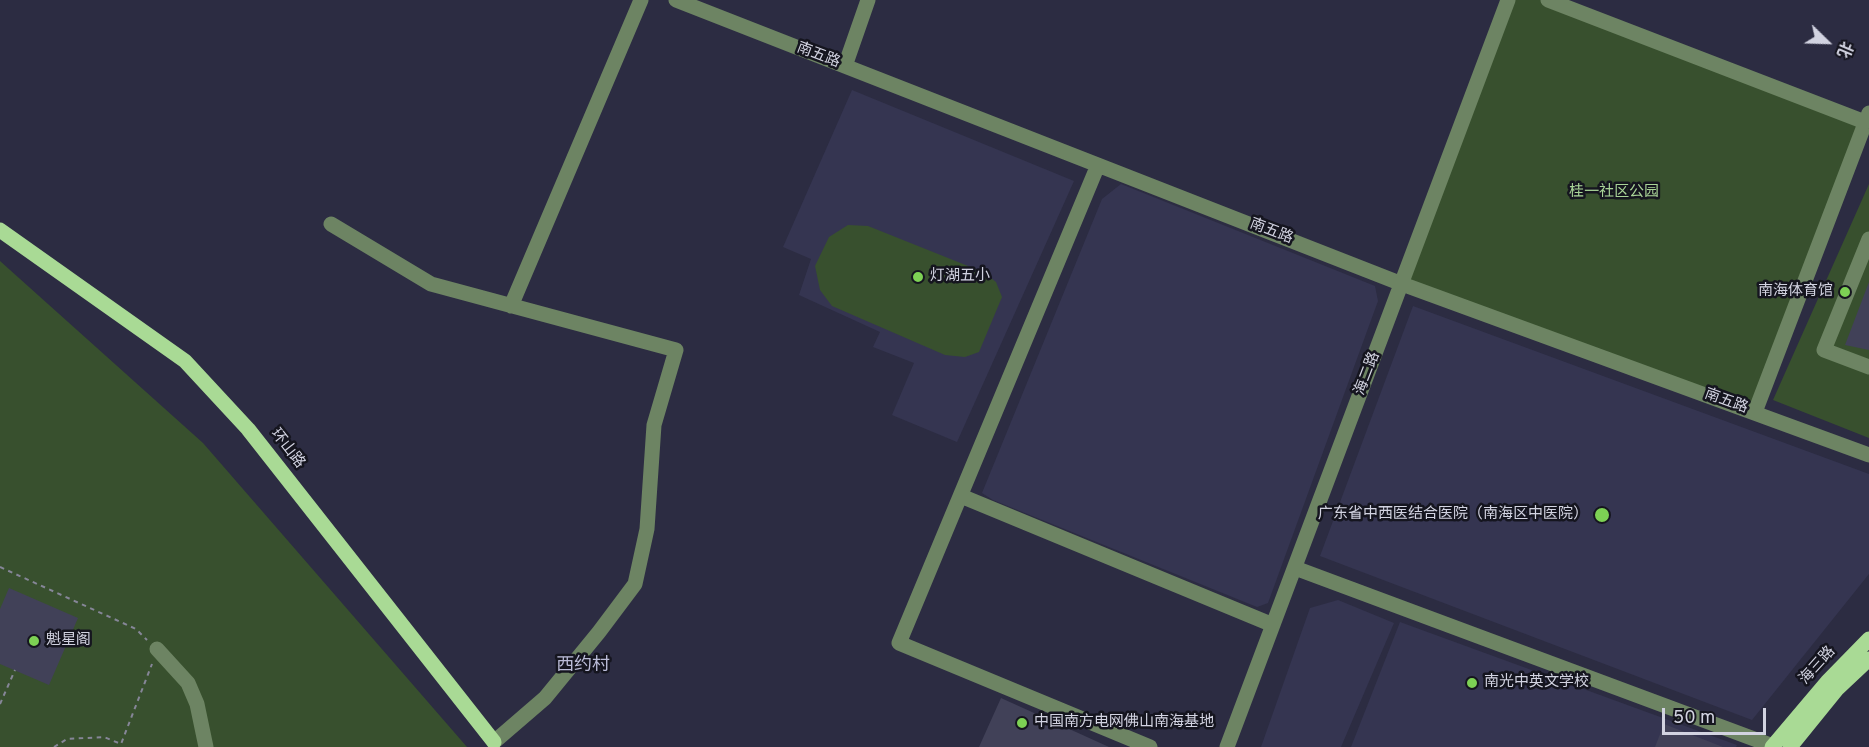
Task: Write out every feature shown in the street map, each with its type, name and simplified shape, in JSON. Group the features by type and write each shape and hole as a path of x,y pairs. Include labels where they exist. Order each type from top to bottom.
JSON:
{"main road":[{"name":"环山路","path":"0,230 185,361 248,429 494,742"},
{"name":"海三路","path":"1773,747 1846,661 1869,639"},
{"name":"海三路","path":"1790,747 1838,689 1867,664"}],"street":[{"path":"512,306 641,0"},
{"name":"南五路","path":"676,0 1402,284 1755,412 1869,456"},
{"path":"845,66 868,0"},
{"name":"海二路","path":"1227,747 1508,0"},
{"path":"1548,0 1867,117 1755,412"},
{"path":"1098,165 899,643 1150,747"},
{"path":"331,224 431,284 676,350 654,425 647,529 634,584 599,632 545,698 494,742"},
{"path":"1869,239 1824,350 1869,367"},
{"path":"961,496 1273,625"},
{"path":"1294,567 1773,747"},
{"path":"157,649 188,683 197,704 206,747"}],"path":[{"path":"0,567 136,629 157,649 121,744 104,737 67,739 54,747"},
{"path":"0,704 15,670"}],"shaded area":[{"name":"灯湖五小","path":"852,90 1074,181 957,442 892,415 914,363 873,347 880,332 799,295 811,259 783,247"},
{"name":"广东省中西医结合医院（南海区中医院）","path":"1121,184 1375,286 1378,301 1268,603 1257,607 993,500 982,493 1102,199"},
{"name":"广东省中西医结合医院（南海区中医院）","path":"1413,306 1869,474 1869,574 1752,720 1320,556"},
{"path":"1338,600 1394,623 1341,747 1261,747 1310,608"},
{"name":"南光中英文学校","path":"1400,622 1737,745 1736,747 1351,747"}],"green space":[{"name":"桂一社区公园","path":"1508,0 1548,0 1865,122 1755,412 1402,284"},
{"name":"南海体育馆","path":"1869,184 1869,438 1773,400"},
{"path":"848,225 868,226 983,272 996,282 1002,297 979,352 965,357 945,355 832,306 820,290 815,266 829,237"},
{"path":"0,261 203,443 467,747 0,747"}],"building":[{"name":"南海体育馆","path":"1869,282 1869,350 1845,345"},
{"name":"魁星阁","path":"9,588 78,618 49,685 0,664 0,609"},
{"name":"中国南方电网佛山南海基地","path":"1001,698 1109,747 979,747"},
{"path":"1664,724 1723,747 1655,747"}],"place":[{"name":"灯湖五小","path":"918,277"},
{"name":"南海体育馆","path":"1845,292"},
{"name":"广东省中西医结合医院（南海区中医院）","path":"1602,515"},
{"name":"魁星阁","path":"34,641"},
{"name":"南光中英文学校","path":"1472,683"},
{"name":"中国南方电网佛山南海基地","path":"1022,723"}],"district":[{"name":"西约村","path":"583,666"}]}
